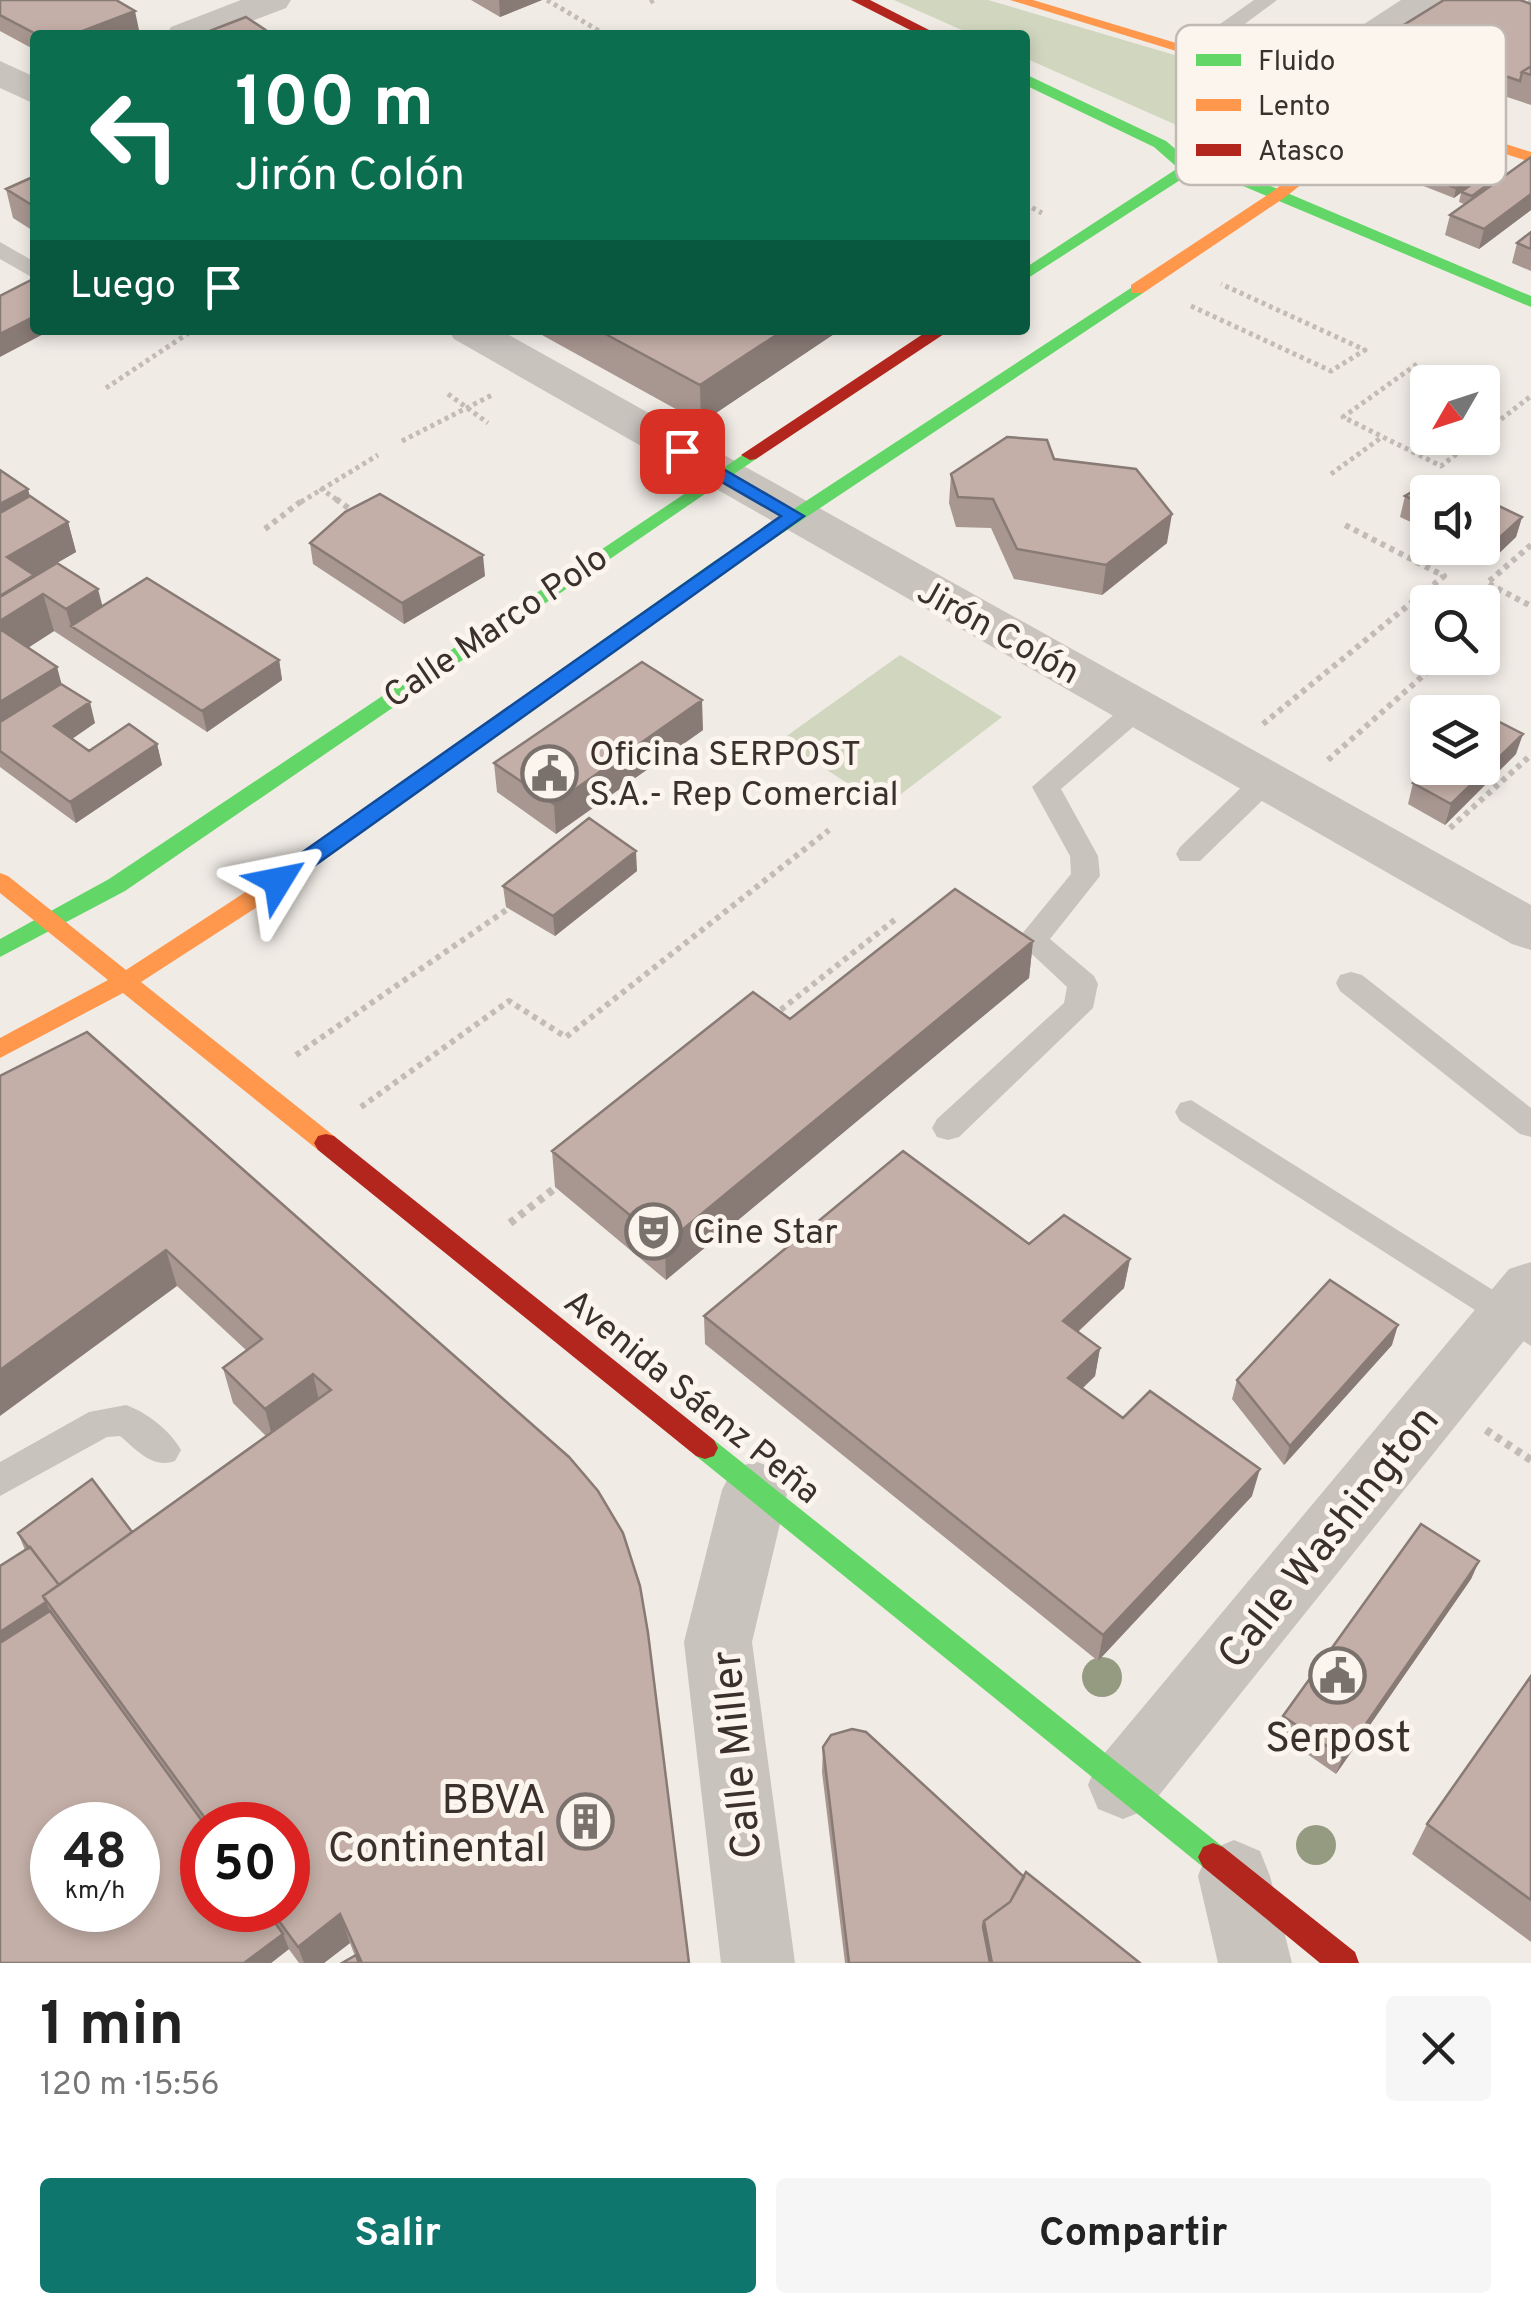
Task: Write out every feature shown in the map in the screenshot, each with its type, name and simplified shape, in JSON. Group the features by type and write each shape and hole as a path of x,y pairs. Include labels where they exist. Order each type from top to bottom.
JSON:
{"main road":[{"path":"858,0 921,30"},
{"path":"1017,0 1176,47"},
{"path":"1030,81 1160,144 1176,158"},
{"path":"1506,150 1531,158"},
{"path":"1030,272 1176,176"},
{"path":"1253,185 1531,302"},
{"path":"0,1049 122,983 249,901 794,516 1290,185"},
{"name":"Calle Marco Polo","path":"0,948 117,884 932,335"},
{"name":"Avenida Sáenz Peña","path":"0,881 316,1140 1344,1963"}],"street":[{"path":"197,30 273,0"},
{"path":"1395,25 1425,0"},
{"path":"0,72 30,90"},
{"path":"0,104 30,95"},
{"name":"Jirón Colón","path":"478,335 1531,930"},
{"name":"Calle Washington","path":"1122,1785 1523,1312"},
{"name":"Calle Miller","path":"754,1490 718,1642 758,1963"},
{"path":"1234,1876 1254,1963"}],"lane":[{"path":"1220,25 1267,0"},
{"path":"0,249 30,269"},
{"path":"948,1128 1078,1008 1083,984 1032,940 1086,876 1084,856 1046,787 1138,708"},
{"path":"1190,854 1260,777"},
{"path":"1351,983 1531,1125"},
{"path":"1191,1112 1523,1312"},
{"path":"0,1480 102,1423 116,1420 126,1420 163,1450"}],"path":[{"path":"547,0 598,30"},
{"path":"1520,0 1531,3"},
{"path":"1143,284 1332,371 1365,350 1175,263"},
{"path":"106,388 186,335"},
{"path":"1410,451 1343,417 1417,364"},
{"path":"402,441 541,371"},
{"path":"448,394 488,424"},
{"path":"1500,420 1531,396"},
{"path":"1331,474 1382,437"},
{"path":"265,529 320,488 378,455"},
{"path":"1419,455 1441,466 1455,455"},
{"path":"320,488 356,513"},
{"path":"345,520 368,506"},
{"path":"1260,777 1444,576 1345,526"},
{"path":"1531,545 1487,583 1531,606"},
{"path":"1260,777 1417,675"},
{"path":"1412,862 1531,755"},
{"path":"316,1140 508,1001 566,1036 829,830"},
{"path":"251,1086 513,905"},
{"path":"758,1027 898,918"},
{"path":"465,1258 573,1173"}],"green space":[{"path":"894,0 988,0 1176,56 1176,125 1030,60 1030,30 962,30"},
{"path":"900,655 1002,717 884,807 781,740"}],"building":[{"path":"0,0 116,0 135,11 85,30 30,31 0,15"},
{"path":"1444,0 1520,0 1531,4 1531,66 1522,72 1520,81 1506,76 1506,25 1404,25"},
{"path":"246,17 266,30 212,30"},
{"path":"1531,157 1531,194 1484,229 1450,215 1492,185 1506,185 1506,175"},
{"path":"30,178 30,204 6,189"},
{"path":"1471,185 1487,185 1472,196 1461,192"},
{"path":"1531,232 1531,249 1517,243"},
{"path":"30,281 30,319 0,334 0,296"},
{"path":"607,335 776,335 700,385"},
{"path":"1007,437 1047,440 1054,459 1136,469 1172,514 1106,565 1017,549 993,499 958,497 951,474"},
{"path":"0,470 28,489 0,504"},
{"path":"380,494 483,555 402,603 310,543 345,512"},
{"path":"30,496 68,522 7,557 34,575 0,596 0,513"},
{"path":"1500,507 1522,517 1500,537"},
{"path":"57,563 98,589 66,609 43,594 0,621 0,597"},
{"path":"147,578 279,660 202,711 71,626"},
{"path":"0,629 57,667 0,702"},
{"path":"642,662 702,700 554,804 494,763"},
{"path":"61,684 90,702 54,726 89,751 129,724 157,744 70,802 0,751 0,722"},
{"path":"1500,722 1523,734 1500,756"},
{"path":"1417,785 1471,785 1451,804"},
{"path":"589,818 636,851 553,916 503,886"},
{"path":"955,889 1033,941 665,1244 552,1151 753,992 790,1019"},
{"path":"87,1032 569,1457 598,1491 623,1533 640,1586 689,1963 362,1963 340,1914 298,1947 287,1932 310,1932 310,1802 193,1802 43,1596 331,1390 313,1374 265,1409 223,1368 262,1339 166,1250 0,1370 0,1076"},
{"path":"903,1151 1029,1244 1064,1215 1130,1259 1063,1321 1100,1348 1068,1378 1123,1418 1150,1391 1260,1469 1103,1635 704,1316"},
{"path":"1330,1280 1398,1325 1290,1446 1237,1380"},
{"path":"92,1479 132,1532 59,1585 18,1533"},
{"path":"1421,1524 1479,1561 1343,1757 1283,1716"},
{"path":"30,1547 59,1585 43,1596 46,1602 0,1632 0,1566"},
{"path":"50,1611 188,1802 180,1802 180,1932 283,1934 244,1963 0,1963 0,1643"},
{"path":"1531,1676 1531,1900 1427,1824"},
{"path":"852,1729 866,1732 1024,1877 1010,1902 984,1921 990,1963 849,1963 823,1747 831,1735"},
{"path":"1026,1872 1140,1963 992,1963 984,1921 1010,1902"},
{"path":"356,1955 359,1963 342,1963"}],"traffic: fast":[{"path":"1030,81 1160,144 1176,158"},
{"path":"1030,272 1176,176"},
{"path":"1255,185 1531,302"},
{"path":"480,737 720,566 1137,289"},
{"path":"0,949 117,885 750,455"},
{"path":"705,1448 1213,1857"}],"traffic: slow":[{"path":"1017,0 1176,46"},
{"path":"1506,149 1531,157"},
{"path":"1137,289 1291,185"},
{"path":"0,1049 122,983 249,901 480,737"},
{"path":"0,881 326,1143"}],"traffic: jam":[{"path":"858,0 921,30"},
{"path":"750,455 933,335"},
{"path":"326,1143 705,1448"},
{"path":"1213,1857 1344,1963"}],"place":[{"name":"Oficina SERPOST S.A.- Rep Comercial","path":"550,773"},
{"name":"Cine Star","path":"654,1231"},
{"name":"Serpost","path":"1338,1676"},
{"name":"BBVA Continental","path":"585,1822"}],"route":[{"path":"278,881 794,516 682,451"}]}
